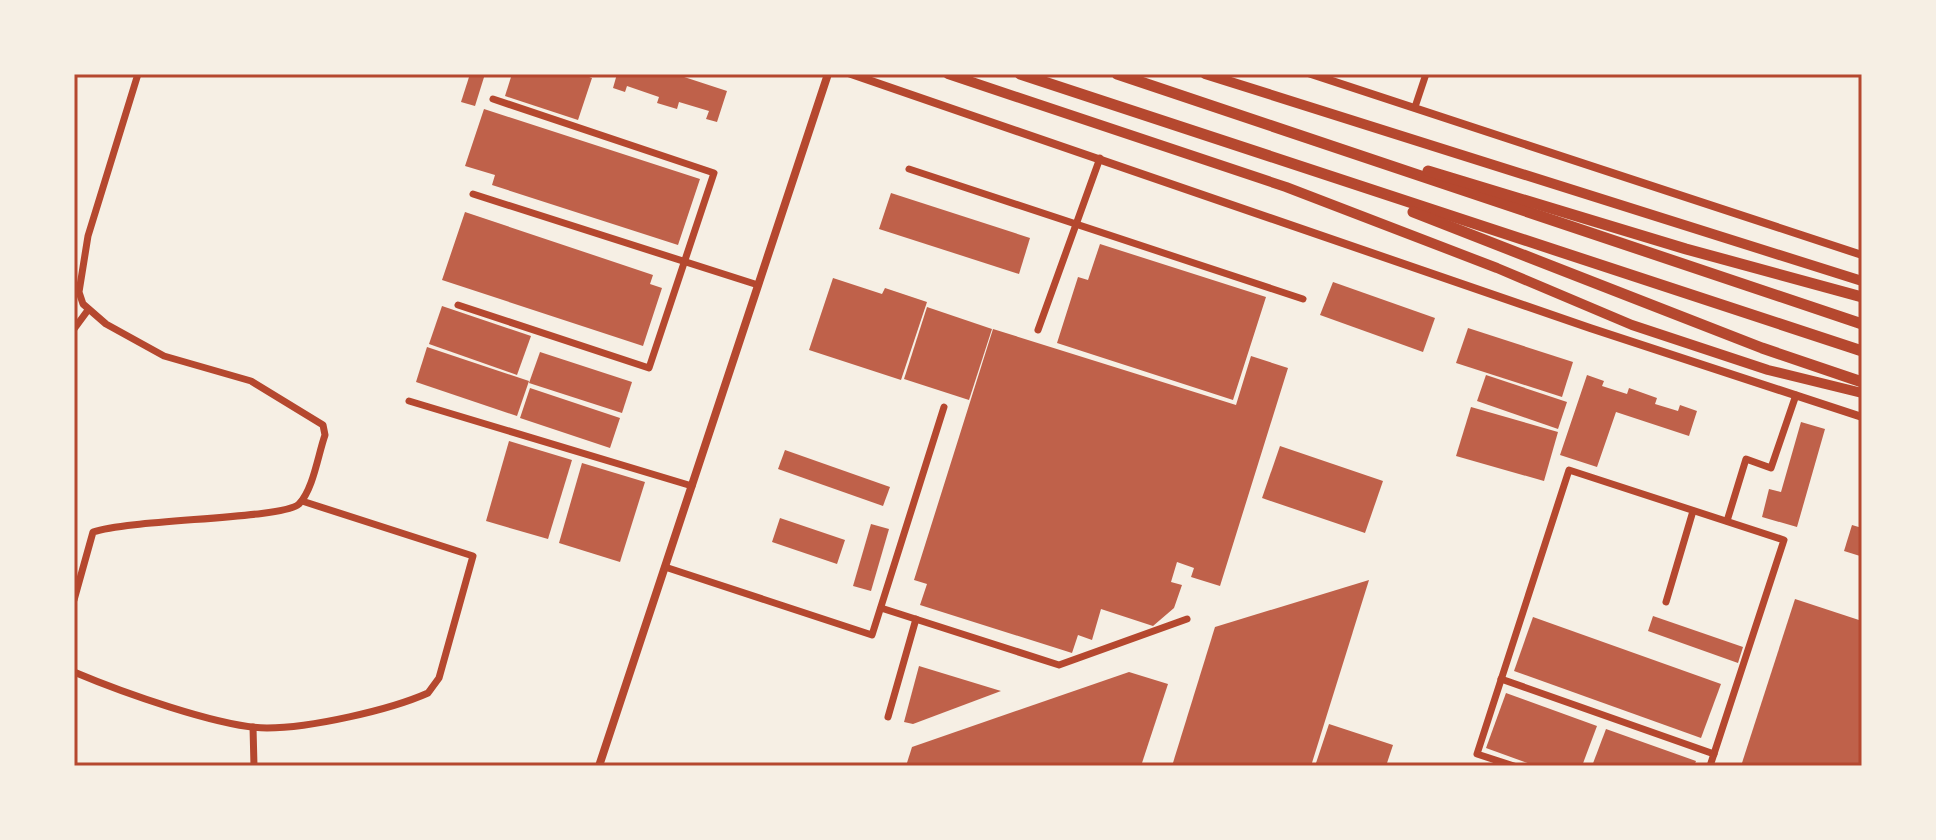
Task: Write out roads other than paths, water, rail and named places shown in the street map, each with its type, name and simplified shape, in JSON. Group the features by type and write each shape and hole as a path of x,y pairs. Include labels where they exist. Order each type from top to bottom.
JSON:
{"highway":[{"path":"1020,74 1862,351"},
{"path":"1117,74 1862,324"},
{"path":"1309,138 1686,249 1862,297"},
{"path":"1301,168 1733,337 1862,382"}],"main road":[{"path":"948,74 1286,187 1497,268 1632,325 1768,370 1862,393"},
{"path":"1205,74 1862,281"}],"street":[{"path":"74,600 86,544 93,532 142,521 269,514 293,509 302,501 325,435 323,425 251,381 164,356 127,337 88,310 76,294 88,236 138,74"},
{"path":"599,766 828,74"},
{"path":"851,74 1590,328 1862,417"},
{"path":"1311,74 1862,255"},
{"path":"1415,107 1426,74"},
{"path":"458,305 649,368 714,173 493,99"},
{"path":"1038,330 1100,158"},
{"path":"909,169 1303,299"},
{"path":"473,194 758,285"},
{"path":"74,329 88,310"},
{"path":"1727,521 1746,459 1771,468 1796,395"},
{"path":"409,401 692,486"},
{"path":"665,567 872,635 944,407"},
{"path":"1514,766 1477,754 1569,470 1784,540 1710,766"},
{"path":"74,672 235,725 253,727 311,724 428,693 439,678 473,556 302,501"},
{"path":"1666,602 1693,511"},
{"path":"881,608 1059,665 1187,619"},
{"path":"888,717 916,619"},
{"path":"1501,679 1714,754"},
{"path":"253,727 254,766"}]}
